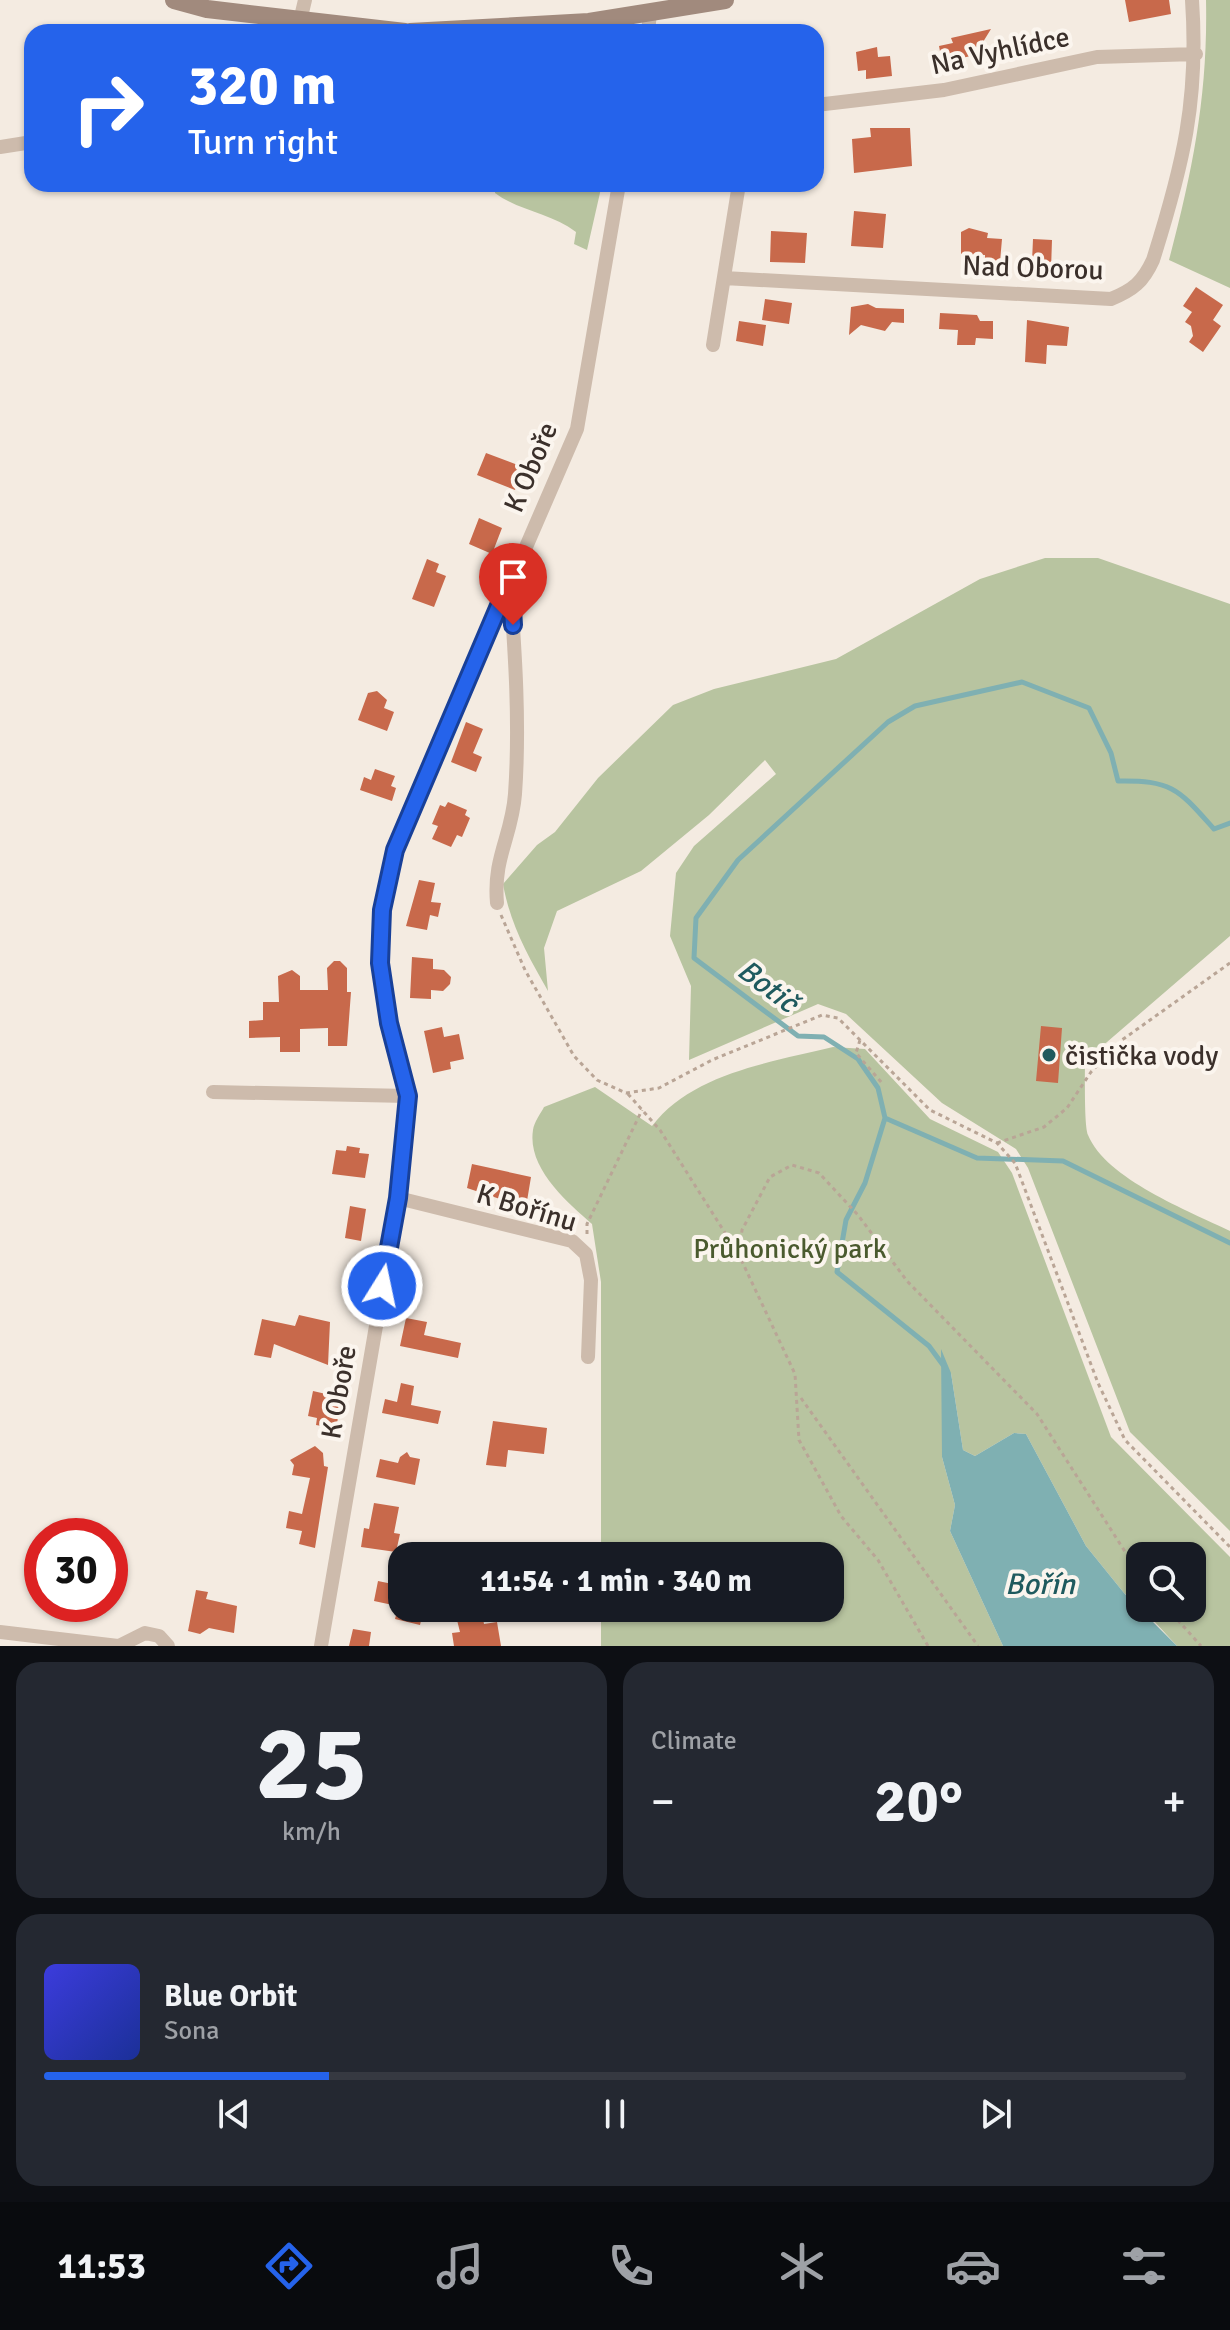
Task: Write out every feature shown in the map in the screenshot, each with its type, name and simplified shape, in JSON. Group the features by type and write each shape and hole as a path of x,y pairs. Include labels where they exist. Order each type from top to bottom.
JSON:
{"main road":[{"path":"174,0 207,9 329,24"},
{"path":"553,24 589,22 650,13 691,2 725,0"}],"street":[{"path":"300,21 305,0"},
{"name":"Nad Oborou","path":"724,278 1111,299 1129,292 1144,280 1173,197 1190,123 1196,54 1192,0"},
{"path":"649,24 650,13"},
{"name":"Na Vyhlídce","path":"824,104 944,90 1097,57 1196,54"},
{"path":"0,147 24,143"},
{"name":"K Oboře","path":"321,1646 398,1198 408,1096 389,1023 380,963 382,910 395,850 577,429 618,192"},
{"path":"713,345 738,192"},
{"path":"497,903 494,875 514,800 516,780 518,685 510,580"},
{"path":"213,1092 408,1096"},
{"name":"K Bořínu","path":"398,1198 572,1241 586,1254 591,1280 588,1357"},
{"path":"0,1632 118,1646 145,1633 159,1636 168,1646"}],"path":[{"path":"497,903 525,970 574,1056 597,1080 626,1093 660,1130 739,1255 795,1374 799,1394 799,1440 841,1516 878,1560 928,1646"},
{"path":"997,1143 1044,1127 1067,1108 1091,1072 1122,1040 1230,963"},
{"path":"626,1093 659,1088 712,1060 822,1015 838,1018 930,1110 997,1143 1015,1163 1098,1383 1125,1440 1230,1547"},
{"path":"860,1040 856,1053 882,1083"},
{"path":"586,1254 587,1224 642,1110"},
{"path":"739,1255 742,1230 770,1177 792,1165 819,1173 858,1215 907,1281 1037,1414 1126,1553"},
{"path":"799,1394 978,1646"},
{"path":"1180,1622 1201,1646"}],"green space":[{"path":"1206,0 1230,0 1230,288 1169,260 1202,100"},
{"path":"600,192 587,250 574,244 576,232 495,193"},
{"path":"1045,558 1098,558 1230,604 1230,936 1085,1061 1085,1088 1088,1135 1112,1166 1150,1192 1230,1231 1230,1531 1130,1432 1028,1168 1016,1149 942,1103 846,1014 818,1004 689,1060 691,986 670,936 676,873 694,846 776,774 765,760 709,815 641,871 557,911 544,948 548,991 515,926 503,884 537,845 555,832 598,778 673,705 714,689 836,659 980,579"},
{"name":"Průhonický park","path":"833,1047 865,1049 930,1119 998,1152 1012,1173 1111,1437 1230,1557 1230,1646 1177,1646 1155,1622 1206,1622 1206,1542 1126,1542 1126,1595 1086,1546 1026,1434 1014,1433 975,1456 963,1450 951,1373 942,1457 955,1505 950,1531 1003,1646 601,1646 601,1622 844,1622 844,1542 601,1542 601,1282 592,1224 561,1195 542,1171 533,1144 533,1130 544,1107 595,1087 652,1126 689,1093 735,1072"}],"water":[{"name":"Bořín","path":"941,1349 951,1373 963,1450 975,1456 1014,1433 1026,1434 1086,1546 1126,1595 1126,1622 1153,1622 1177,1646 1003,1646 950,1531 955,1505 942,1457"}],"building":[{"path":"1125,0 1169,0 1171,14 1129,22"},
{"path":"991,29 983,42 985,53 957,59 958,64 943,67 939,46 953,43 951,38"},
{"path":"877,47 878,57 890,56 892,76 866,79 866,70 858,71 856,52"},
{"path":"870,128 910,128 912,166 854,173 852,139 871,137"},
{"path":"854,211 886,214 883,248 851,246"},
{"path":"969,228 988,233 987,238 1002,239 1000,262 985,261 985,255 961,254 961,232"},
{"path":"771,231 807,233 805,263 770,262"},
{"path":"1033,239 1052,240 1051,270 1036,269 1036,262 1032,262"},
{"path":"1196,287 1223,305 1213,320 1221,326 1203,352 1189,342 1193,336 1191,326 1185,322 1192,312 1183,306"},
{"path":"765,299 792,303 789,324 762,320"},
{"path":"868,304 876,308 904,309 904,323 892,322 885,331 861,325 849,335 851,307"},
{"path":"940,313 977,315 980,321 993,321 993,339 976,338 975,345 957,345 958,330 939,329"},
{"path":"1027,320 1069,327 1067,346 1047,345 1046,364 1025,362"},
{"path":"739,321 766,325 763,346 736,341"},
{"path":"486,453 523,467 515,490 477,475"},
{"path":"479,518 502,528 492,554 469,544"},
{"path":"427,559 439,564 436,572 446,576 434,607 412,599"},
{"path":"377,691 387,700 384,708 394,712 387,731 358,720 368,693"},
{"path":"466,722 483,729 473,753 482,757 476,772 451,762"},
{"path":"375,769 395,776 391,786 396,788 392,801 360,790 364,777 371,780"},
{"path":"448,802 467,810 465,815 470,818 462,837 457,835 451,847 432,839 438,826 432,824 440,805 445,807"},
{"path":"419,880 435,883 431,902 441,903 438,917 430,915 427,930 406,926"},
{"path":"412,957 433,959 433,969 444,970 451,977 450,984 443,991 431,990 431,999 410,998"},
{"path":"334,961 340,961 347,968 347,992 351,992 347,1046 328,1046 328,1028 300,1029 300,1052 280,1052 280,1037 249,1038 249,1021 263,1020 263,1002 279,1002 278,976 292,970 300,976 300,990 328,990 327,968"},
{"name":"čistička vody","path":"1041,1026 1062,1028 1058,1083 1036,1081"},
{"path":"442,1027 444,1037 459,1034 464,1059 450,1062 451,1069 433,1073 424,1031"},
{"path":"347,1146 360,1148 359,1153 369,1154 365,1178 332,1174 336,1150 346,1151"},
{"path":"472,1164 531,1177 527,1201 507,1196 506,1201 467,1188"},
{"path":"350,1206 366,1209 361,1241 345,1238"},
{"path":"299,1315 330,1322 328,1365 274,1344 271,1358 254,1355 262,1319 295,1326"},
{"path":"406,1318 427,1322 424,1335 461,1343 458,1358 400,1346"},
{"path":"401,1383 414,1386 411,1405 441,1411 438,1424 382,1413 385,1399 397,1402"},
{"path":"313,1391 339,1397 337,1429 316,1425 317,1418 308,1416"},
{"path":"493,1421 547,1428 544,1454 508,1450 506,1467 486,1465"},
{"path":"315,1446 323,1453 324,1466 328,1467 315,1548 299,1544 302,1531 286,1528 289,1511 302,1514 310,1478 292,1475 294,1465 290,1460"},
{"path":"407,1452 410,1457 420,1459 415,1485 376,1477 380,1459 398,1463"},
{"path":"374,1503 399,1507 394,1533 400,1534 398,1542 388,1542 388,1551 361,1547 364,1528 369,1529"},
{"path":"378,1581 388,1583 388,1604 374,1601"},
{"path":"196,1590 208,1592 206,1599 237,1606 234,1633 209,1628 200,1634 188,1631"},
{"path":"458,1622 497,1622 501,1646 454,1646 452,1633 460,1632"},
{"path":"353,1629 371,1632 369,1646 349,1646"}],"waterway":[{"name":"Botič","path":"943,1365 929,1346 837,1272 846,1220 865,1183 885,1118 878,1088 858,1059 824,1037 798,1036 694,958 696,918 738,860 888,722 915,706 1022,682 1089,708 1111,753 1118,781 1163,785 1183,796 1214,829 1230,823"},
{"path":"885,1118 977,1158 1063,1161 1230,1243"}],"place":[{"name":"čistička vody","path":"1049,1055"}],"route":[{"path":"382,1286 398,1198 408,1096 389,1023 380,963 382,910 395,850 510,580 513,625"}]}
